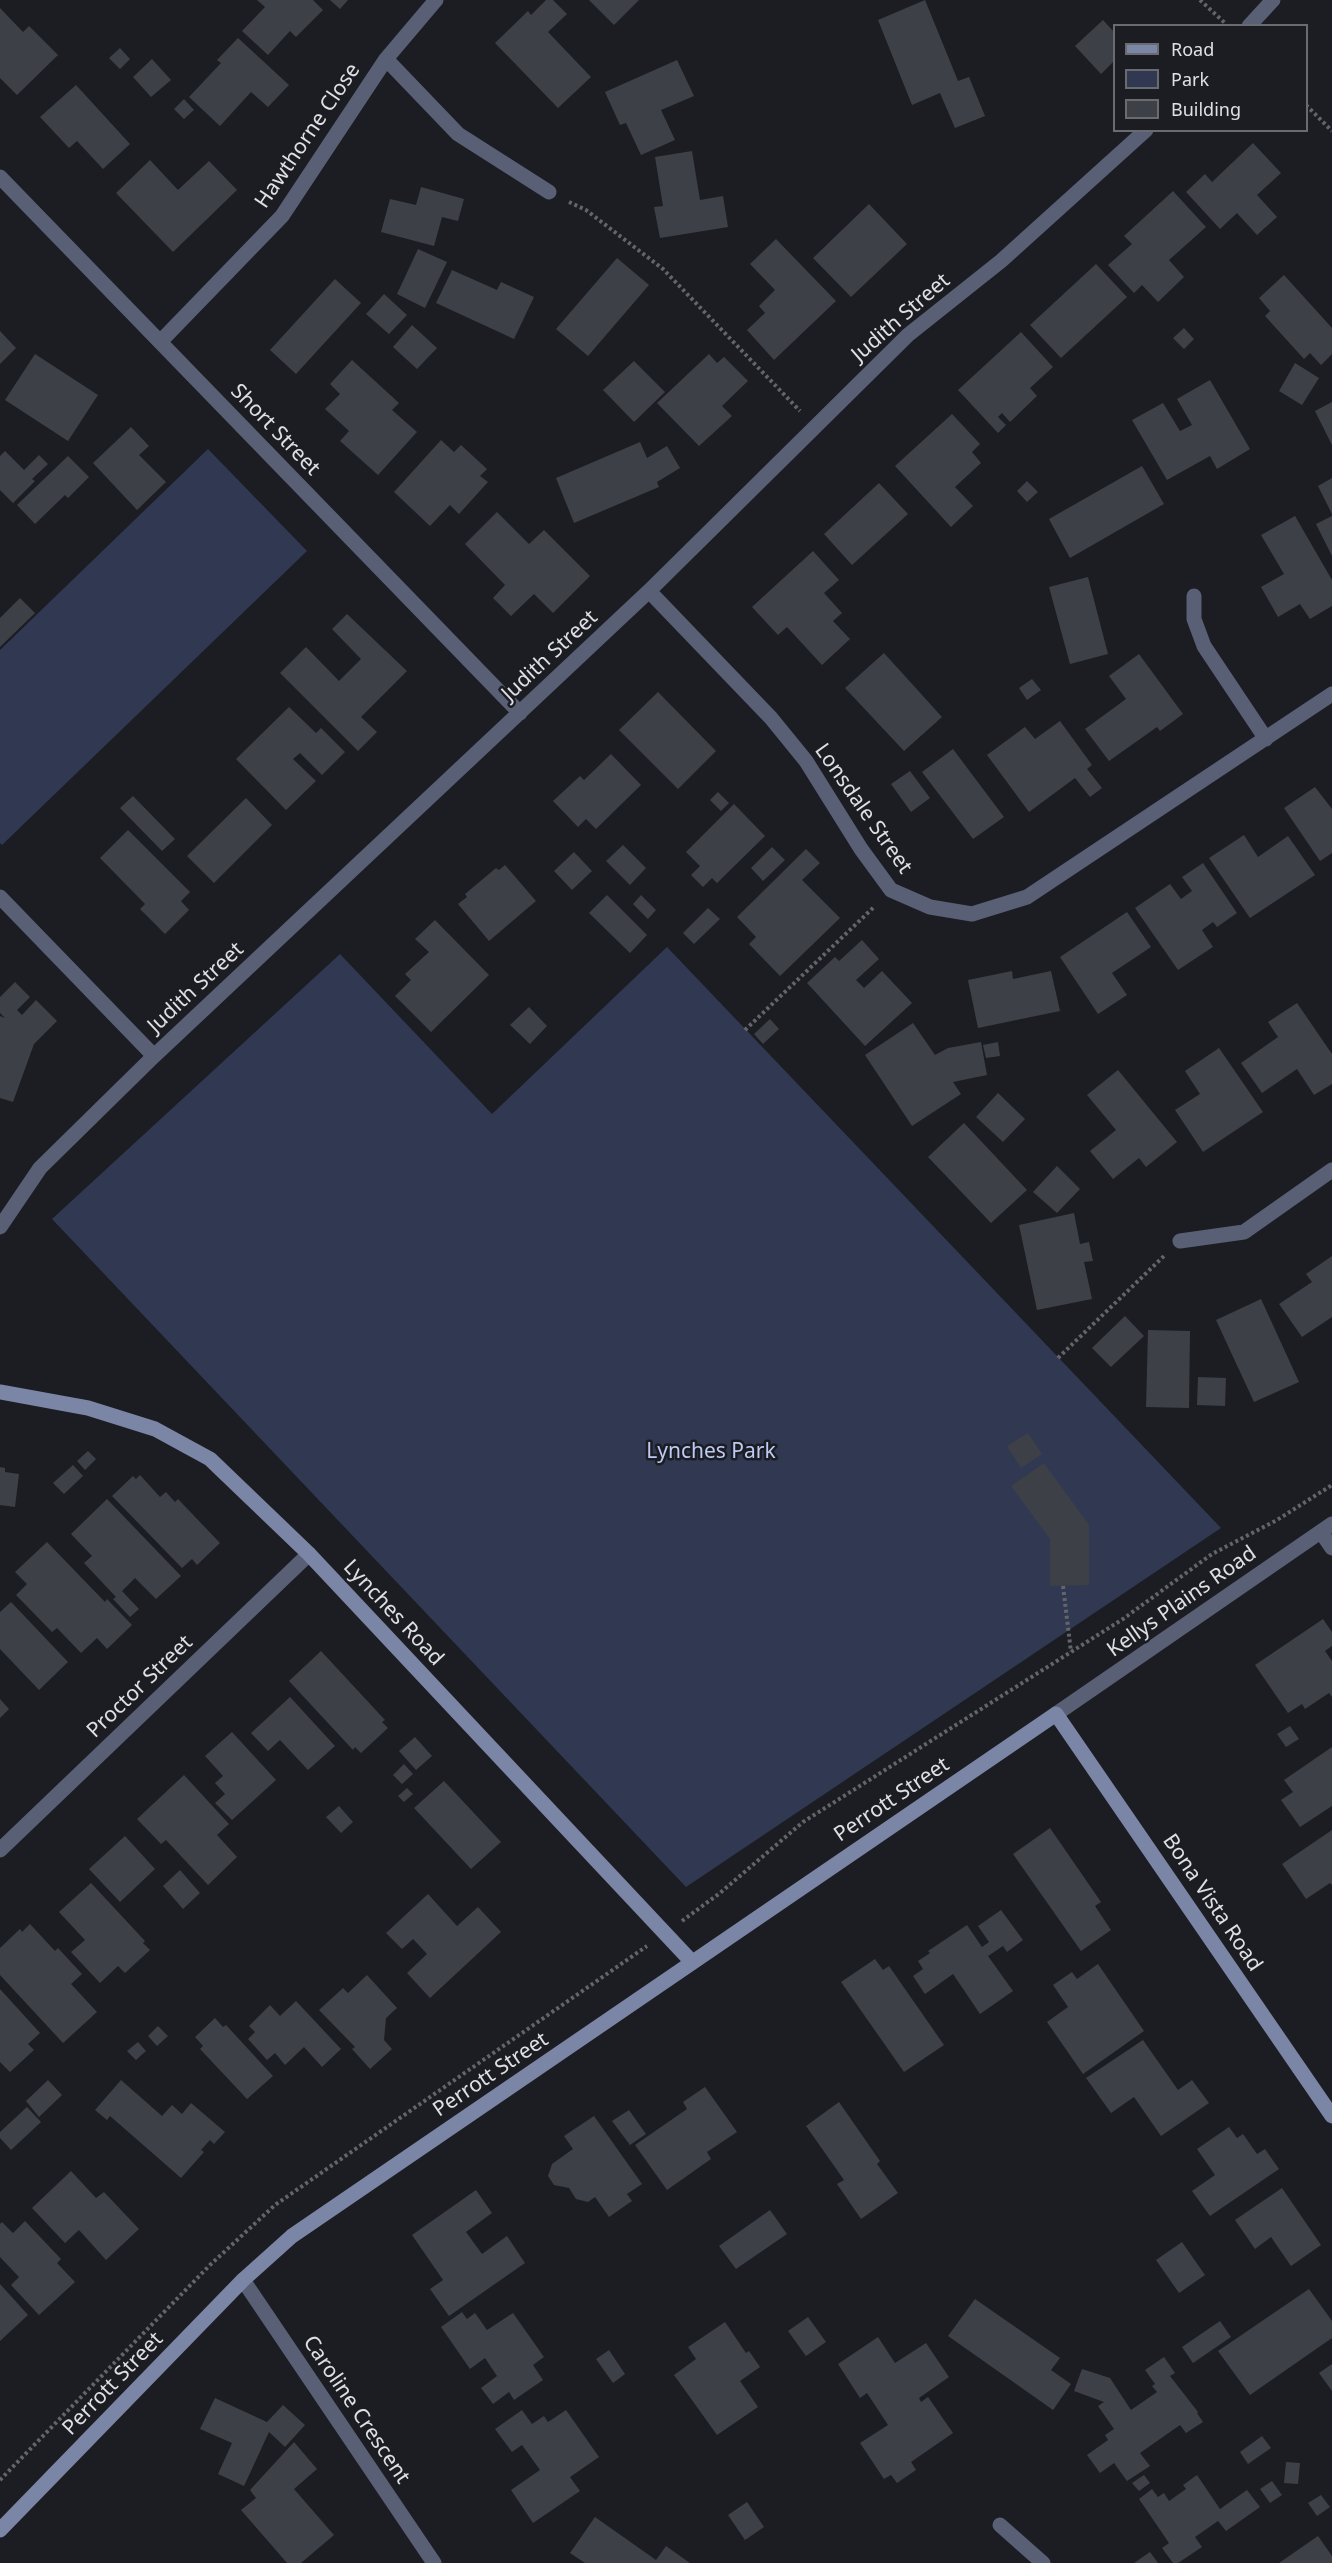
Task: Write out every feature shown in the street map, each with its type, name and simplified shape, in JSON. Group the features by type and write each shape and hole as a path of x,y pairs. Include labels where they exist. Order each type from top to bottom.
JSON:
{"street":[{"name":"Hawthorne Close","path":"160,342 282,216 386,59 436,0"},
{"path":"1251,24 1273,0"},
{"path":"386,59 458,134 549,192"},
{"name":"Judith Street","path":"0,1227 40,1168 154,1056 649,591 908,335 1001,261 1144,132"},
{"name":"Short Street","path":"0,177 520,713"},
{"name":"Lonsdale Street","path":"649,591 771,718 806,761 861,849 891,890 930,907 972,914 1027,897 1332,694"},
{"path":"1194,596 1194,619 1204,646 1266,740"},
{"path":"0,897 154,1056"},
{"path":"1180,1241 1244,1232 1332,1170"},
{"name":"Lynches Road","path":"0,1392 88,1408 154,1429 210,1459 309,1554 692,1962"},
{"path":"1327,1528 1332,1548"},
{"name":"Kellys Plains Road","path":"1056,1714 1327,1528"},
{"name":"Proctor Street","path":"0,1850 309,1554"},
{"name":"Perrott Street","path":"0,2530 243,2280 292,2236 1056,1714"},
{"name":"Bona Vista Road","path":"1056,1714 1332,2116"},
{"name":"Caroline Crescent","path":"243,2280 434,2563"},
{"path":"1000,2525 1043,2563"}],"path":[{"path":"1200,0 1226,24"},
{"path":"1308,107 1332,131"},
{"path":"586,210 663,268 803,414"},
{"path":"746,1030 879,902"},
{"path":"1058,1358 1157,1263"},
{"path":"691,1915 803,1822 1123,1619 1212,1554 1277,1520 1332,1485"},
{"path":"1063,1586 1071,1652"}],"green space":[{"path":"208,449 307,551 2,845 0,843 0,650"},
{"name":"Lynches Park","path":"667,947 1221,1528 686,1887 52,1219 340,954 492,1114"}],"building":[{"path":"257,0 313,0 323,10 296,37 290,31 268,55 242,31 265,7"},
{"path":"330,0 348,0 340,9"},
{"path":"546,0 553,0 567,14 548,32 591,77 558,108 495,43 528,11 531,15"},
{"path":"589,0 639,0 614,25"},
{"path":"925,0 958,81 969,77 985,116 955,128 940,93 912,105 878,20"},
{"path":"0,8 23,32 29,26 58,55 17,95 0,78"},
{"path":"1103,20 1113,31 1113,62 1101,74 1075,46"},
{"path":"238,38 289,85 268,107 251,92 220,126 189,97 221,63 217,60"},
{"path":"120,48 130,59 120,69 109,58"},
{"path":"152,59 171,80 151,97 133,77"},
{"path":"677,60 694,96 661,110 675,140 641,155 626,123 620,125 605,92"},
{"path":"76,85 130,144 103,169 77,141 69,148 40,117"},
{"path":"184,99 194,110 184,119 174,109"},
{"path":"1253,143 1281,173 1257,195 1277,217 1257,235 1237,213 1220,229 1186,192 1205,174 1212,182"},
{"path":"692,151 700,200 723,196 728,227 660,238 654,207 663,206 655,157"},
{"path":"150,160 178,190 209,161 237,190 173,252 116,193"},
{"path":"421,187 464,199 458,221 442,217 434,246 381,232 390,199 416,205"},
{"path":"1173,191 1206,227 1169,260 1184,277 1158,302 1142,285 1134,293 1108,265 1132,244 1124,236"},
{"path":"869,204 907,244 851,297 813,258"},
{"path":"776,239 836,301 774,360 747,330 765,313 759,306 775,290 750,264"},
{"path":"418,249 447,262 425,308 397,294"},
{"path":"617,258 649,285 588,356 556,329"},
{"path":"1096,264 1127,297 1061,358 1030,325"},
{"path":"452,270 497,290 501,282 534,297 514,339 436,303"},
{"path":"1284,275 1332,328 1332,354 1321,365 1310,353 1304,359 1265,316 1270,311 1259,298"},
{"path":"335,279 361,303 296,374 270,350"},
{"path":"384,294 407,315 389,334 366,314"},
{"path":"412,325 437,348 417,369 393,347"},
{"path":"1184,328 1194,339 1184,349 1173,338"},
{"path":"0,331 16,348 0,364"},
{"path":"1021,332 1053,367 1030,388 1037,396 1010,422 1002,413 998,417 1006,425 998,433 958,390"},
{"path":"35,354 98,395 68,441 5,400"},
{"path":"709,354 717,363 724,357 748,381 722,406 732,416 699,446 657,403"},
{"path":"352,360 399,403 392,410 417,432 378,475 340,441 349,431 325,409 340,394 330,384"},
{"path":"634,361 665,392 634,422 603,390"},
{"path":"1295,363 1319,378 1302,405 1279,391"},
{"path":"1210,380 1250,449 1217,469 1210,456 1167,480 1132,420 1163,403 1180,431 1192,425 1177,399"},
{"path":"1332,402 1332,445 1315,411"},
{"path":"952,414 980,444 972,452 981,463 955,487 973,506 951,527 895,466"},
{"path":"131,427 149,446 139,455 166,482 137,510 93,463"},
{"path":"441,440 454,452 461,445 487,469 480,476 488,482 459,514 450,505 430,526 394,492"},
{"path":"640,442 647,458 667,446 680,468 657,482 659,487 574,523 556,478"},
{"path":"5,451 24,470 39,455 48,464 32,479 35,481 13,503 0,490 0,456"},
{"path":"68,456 89,477 68,498 65,495 35,524 17,505"},
{"path":"1142,466 1164,504 1070,558 1049,519"},
{"path":"1332,478 1332,514 1318,486"},
{"path":"1027,481 1038,492 1027,502 1017,491"},
{"path":"879,483 908,514 852,565 824,534"},
{"path":"497,512 529,544 544,530 590,576 553,613 534,594 511,616 493,598 505,585 465,544"},
{"path":"1295,516 1332,580 1332,606 1310,619 1300,604 1278,617 1261,587 1284,574 1261,535"},
{"path":"1332,516 1332,556 1316,524"},
{"path":"813,551 839,580 824,593 842,613 833,621 850,639 822,665 787,627 778,635 752,607"},
{"path":"1088,577 1108,654 1070,664 1049,587"},
{"path":"20,598 35,613 0,647 0,618"},
{"path":"347,614 407,671 361,717 377,732 358,751 280,673 306,647 339,681 361,659 332,629"},
{"path":"884,653 942,717 904,751 845,688"},
{"path":"1139,654 1183,714 1160,731 1157,727 1109,761 1085,729 1126,699 1109,676"},
{"path":"1032,679 1041,690 1027,700 1019,688"},
{"path":"658,692 716,751 678,789 619,730"},
{"path":"289,707 316,733 321,728 345,752 322,775 300,753 293,759 316,781 286,810 236,759"},
{"path":"1060,721 1092,765 1087,769 1102,788 1090,797 1075,778 1029,812 987,755 1025,727 1035,739"},
{"path":"953,749 1004,817 973,839 922,772"},
{"path":"611,754 641,785 596,829 586,819 578,827 553,801 580,776 584,780"},
{"path":"910,771 930,798 911,812 891,784"},
{"path":"1315,787 1332,809 1332,853 1320,861 1284,808"},
{"path":"718,792 729,803 721,811 710,800"},
{"path":"133,796 175,839 162,851 120,808"},
{"path":"246,798 272,825 214,883 187,856"},
{"path":"734,804 765,836 717,883 712,878 703,887 691,875 700,866 686,852"},
{"path":"128,830 190,892 181,901 189,910 165,934 140,909 145,904 100,858"},
{"path":"1244,835 1258,857 1288,836 1315,875 1250,918 1209,858"},
{"path":"623,845 646,868 630,885 606,861"},
{"path":"772,847 785,860 763,881 751,868"},
{"path":"806,849 820,863 802,880 840,918 780,976 749,944 756,937 737,917"},
{"path":"574,852 592,871 572,890 554,871"},
{"path":"1203,863 1237,913 1217,927 1213,922 1202,930 1213,947 1178,970 1135,908 1170,884 1181,899 1192,891 1182,877"},
{"path":"505,865 536,901 489,941 458,904 467,897 465,894 496,868 499,870"},
{"path":"607,895 647,935 630,953 589,913"},
{"path":"641,895 656,910 648,919 633,904"},
{"path":"708,908 720,919 694,944 683,933"},
{"path":"1127,912 1151,947 1112,973 1127,995 1098,1014 1060,957"},
{"path":"435,920 489,975 431,1032 395,996 411,980 405,974 429,952 415,939"},
{"path":"862,940 879,959 856,980 864,988 882,971 912,1003 865,1046 807,983 835,957 839,961"},
{"path":"1012,971 1013,979 1051,971 1060,1011 978,1028 968,980"},
{"path":"15,982 30,997 17,1010 22,1015 36,1000 57,1021 34,1044 13,1102 0,1098 0,1016 5,1018 0,1013 0,997"},
{"path":"1297,1003 1332,1054 1332,1084 1314,1095 1297,1069 1262,1093 1241,1063 1278,1037 1268,1022"},
{"path":"529,1007 547,1026 530,1044 510,1025"},
{"path":"770,1019 779,1029 763,1044 754,1034"},
{"path":"913,1023 935,1055 948,1048 981,1042 987,1075 953,1082 961,1094 912,1126 865,1055"},
{"path":"998,1042 1000,1056 986,1058 983,1045"},
{"path":"1219,1048 1263,1112 1203,1152 1175,1110 1200,1094 1185,1071"},
{"path":"1118,1070 1177,1142 1146,1167 1139,1158 1113,1179 1090,1151 1116,1130 1087,1095"},
{"path":"998,1093 1025,1119 1003,1142 976,1117"},
{"path":"964,1123 1027,1190 991,1223 928,1157"},
{"path":"1057,1166 1080,1189 1057,1213 1033,1192"},
{"path":"1074,1213 1080,1244 1089,1242 1093,1261 1084,1262 1092,1299 1037,1310 1019,1225"},
{"path":"1332,1256 1332,1317 1302,1337 1279,1304 1312,1282 1306,1274"},
{"path":"1261,1299 1299,1382 1254,1402 1216,1320"},
{"path":"1125,1316 1144,1336 1111,1367 1092,1348"},
{"path":"1148,1330 1190,1331 1189,1408 1146,1407"},
{"path":"1198,1377 1226,1378 1225,1406 1197,1405"},
{"path":"1028,1433 1042,1454 1021,1468 1007,1446"},
{"path":"88,1451 96,1459 85,1470 77,1461"},
{"path":"1044,1463 1089,1525 1089,1585 1050,1586 1050,1539 1011,1486"},
{"path":"73,1465 83,1476 64,1494 53,1483"},
{"path":"0,1467 5,1468 5,1472 19,1474 15,1507 0,1505"},
{"path":"140,1475 160,1497 166,1492 175,1502 178,1499 220,1543 197,1565 192,1559 182,1568 112,1496 133,1476 136,1479"},
{"path":"107,1499 181,1576 156,1599 135,1578 122,1591 139,1609 130,1617 113,1599 116,1597 84,1563 92,1556 71,1534"},
{"path":"47,1542 105,1602 107,1599 132,1625 107,1649 97,1638 81,1653 57,1628 52,1632 16,1595 27,1584 15,1572"},
{"path":"11,1602 68,1662 39,1690 0,1649 0,1612"},
{"path":"1323,1619 1332,1632 1332,1646 1325,1651 1332,1661 1332,1697 1329,1693 1305,1709 1302,1704 1288,1713 1255,1665"},
{"path":"321,1651 385,1720 382,1722 388,1728 361,1753 355,1747 353,1750 289,1681"},
{"path":"290,1697 335,1746 308,1770 280,1740 268,1751 251,1733"},
{"path":"0,1699 9,1709 0,1718"},
{"path":"1290,1726 1299,1739 1286,1747 1277,1734"},
{"path":"232,1732 276,1780 232,1820 215,1803 225,1794 215,1783 223,1776 205,1756"},
{"path":"415,1737 432,1756 416,1770 399,1751"},
{"path":"1332,1747 1332,1806 1300,1827 1281,1800 1293,1792 1284,1780"},
{"path":"404,1764 413,1774 402,1784 393,1775"},
{"path":"184,1775 229,1824 217,1835 237,1857 208,1885 166,1840 161,1844 137,1819"},
{"path":"444,1781 501,1842 471,1869 414,1808"},
{"path":"407,1788 413,1794 404,1802 398,1796"},
{"path":"339,1806 353,1822 341,1833 326,1817"},
{"path":"1050,1828 1101,1902 1095,1906 1111,1930 1081,1951 1013,1854"},
{"path":"1332,1830 1332,1885 1330,1883 1306,1899 1282,1864"},
{"path":"125,1836 155,1869 120,1902 89,1869"},
{"path":"180,1870 200,1893 183,1909 163,1886"},
{"path":"91,1883 145,1941 143,1943 150,1950 125,1973 118,1966 100,1983 71,1952 85,1940 59,1912"},
{"path":"428,1894 457,1926 478,1907 501,1932 430,1998 407,1973 427,1954 413,1939 402,1949 386,1933"},
{"path":"1001,1910 1023,1940 1007,1952 1003,1946 988,1956 1013,1991 980,2014 953,1974 925,1994 913,1976 923,1969 918,1961 930,1953 928,1951 967,1925 982,1947 989,1942 978,1926"},
{"path":"30,1924 55,1951 58,1948 82,1974 71,1984 97,2012 63,2043 0,1975 0,1948 20,1929 22,1932"},
{"path":"875,1959 883,1970 889,1966 944,2045 904,2072 841,1982"},
{"path":"1098,1964 1144,2031 1083,2074 1047,2022 1068,2007 1053,1985 1072,1972 1077,1979"},
{"path":"367,1975 397,2008 386,2018 384,2040 392,2049 370,2069 352,2049 355,2047 319,2010 343,1988 348,1993"},
{"path":"0,1989 40,2033 28,2044 34,2050 10,2072 0,2062"},
{"path":"296,2001 341,2049 322,2067 304,2047 285,2065 275,2053 267,2060 248,2039 255,2032 249,2026 270,2005 280,2016"},
{"path":"215,2018 223,2027 226,2025 273,2076 247,2099 200,2049 203,2046 195,2037"},
{"path":"158,2026 168,2036 157,2046 148,2036"},
{"path":"1143,2040 1178,2090 1192,2080 1209,2103 1161,2136 1134,2097 1111,2113 1086,2078"},
{"path":"138,2042 146,2051 136,2060 127,2051"},
{"path":"48,2080 62,2095 39,2117 26,2101"},
{"path":"121,2080 162,2116 172,2105 182,2114 191,2103 225,2132 214,2144 210,2140 201,2150 204,2152 181,2178 110,2116 107,2120 95,2110"},
{"path":"705,2087 737,2132 707,2152 711,2159 667,2190 635,2145 687,2109 683,2102"},
{"path":"839,2102 880,2161 877,2164 898,2193 861,2219 837,2184 844,2180 806,2126"},
{"path":"27,2107 41,2122 11,2150 0,2138 0,2132"},
{"path":"629,2110 646,2134 630,2145 612,2121"},
{"path":"594,2116 642,2184 627,2194 632,2201 609,2217 595,2197 588,2202 576,2199 569,2188 554,2185 548,2176 552,2164 573,2149 564,2136"},
{"path":"1229,2127 1237,2138 1243,2134 1257,2154 1265,2149 1279,2169 1210,2216 1192,2191 1215,2175 1197,2149"},
{"path":"71,2171 96,2198 104,2192 139,2229 106,2260 79,2230 65,2243 32,2208"},
{"path":"1282,2188 1321,2245 1291,2266 1271,2237 1255,2249 1235,2220"},
{"path":"476,2190 492,2213 466,2232 482,2254 507,2236 525,2263 449,2316 430,2289 443,2280 412,2235"},
{"path":"770,2210 787,2234 736,2269 719,2246"},
{"path":"25,2221 61,2259 57,2263 75,2282 39,2315 11,2285 19,2277 0,2257 0,2224 2,2222 13,2233"},
{"path":"1182,2242 1205,2275 1179,2293 1156,2260"},
{"path":"0,2284 28,2315 0,2341"},
{"path":"1309,2289 1332,2321 1332,2338 1250,2395 1218,2351"},
{"path":"975,2299 1060,2358 1051,2370 1071,2384 1053,2410 948,2336"},
{"path":"462,2312 467,2319 475,2313 487,2330 513,2313 544,2357 533,2365 543,2380 514,2400 509,2392 493,2404 481,2388 497,2376 485,2358 470,2369 441,2327"},
{"path":"808,2317 826,2342 806,2356 788,2331"},
{"path":"1220,2321 1231,2337 1193,2363 1182,2347"},
{"path":"725,2322 746,2353 749,2351 760,2367 740,2381 758,2407 717,2435 674,2375 696,2359 688,2347"},
{"path":"878,2337 895,2363 926,2343 949,2377 919,2398 921,2402 928,2397 953,2433 911,2462 916,2470 897,2483 891,2475 884,2479 860,2443 888,2425 867,2393 860,2398 838,2364"},
{"path":"609,2350 625,2374 613,2383 596,2359"},
{"path":"1164,2357 1175,2373 1170,2376 1203,2422 1186,2433 1180,2425 1140,2453 1150,2466 1127,2481 1114,2463 1100,2473 1087,2455 1108,2440 1105,2435 1114,2429 1098,2406 1104,2402 1074,2391 1082,2369 1110,2378 1131,2410 1157,2392 1152,2386 1155,2384 1145,2370"},
{"path":"1332,2364 1332,2391 1319,2373"},
{"path":"215,2398 267,2422 283,2405 305,2425 285,2447 269,2432 244,2486 218,2474 232,2443 200,2429"},
{"path":"522,2410 532,2424 544,2416 548,2422 566,2410 599,2457 570,2477 580,2491 533,2523 511,2490 540,2470 522,2445 512,2452 495,2429"},
{"path":"1262,2436 1271,2448 1248,2464 1240,2452"},
{"path":"294,2442 317,2469 294,2489 334,2535 301,2563 287,2563 241,2510 256,2498 250,2490"},
{"path":"1286,2462 1300,2463 1298,2484 1284,2483"},
{"path":"1144,2475 1150,2483 1139,2491 1132,2483"},
{"path":"1197,2475 1220,2509 1247,2490 1260,2507 1226,2531 1218,2521 1195,2537 1202,2547 1178,2563 1173,2563 1162,2548 1169,2543 1139,2499 1152,2489 1158,2497 1164,2493 1169,2501 1186,2489 1183,2485"},
{"path":"1272,2481 1282,2495 1270,2503 1260,2489"},
{"path":"1321,2495 1330,2507 1317,2516 1308,2503"},
{"path":"747,2502 764,2527 745,2540 728,2515"},
{"path":"595,2517 656,2560 666,2546 690,2563 585,2563 570,2553"},
{"path":"1318,2536 1332,2556 1332,2563 1279,2563"},
{"path":"1150,2552 1158,2563 1134,2563"}]}
